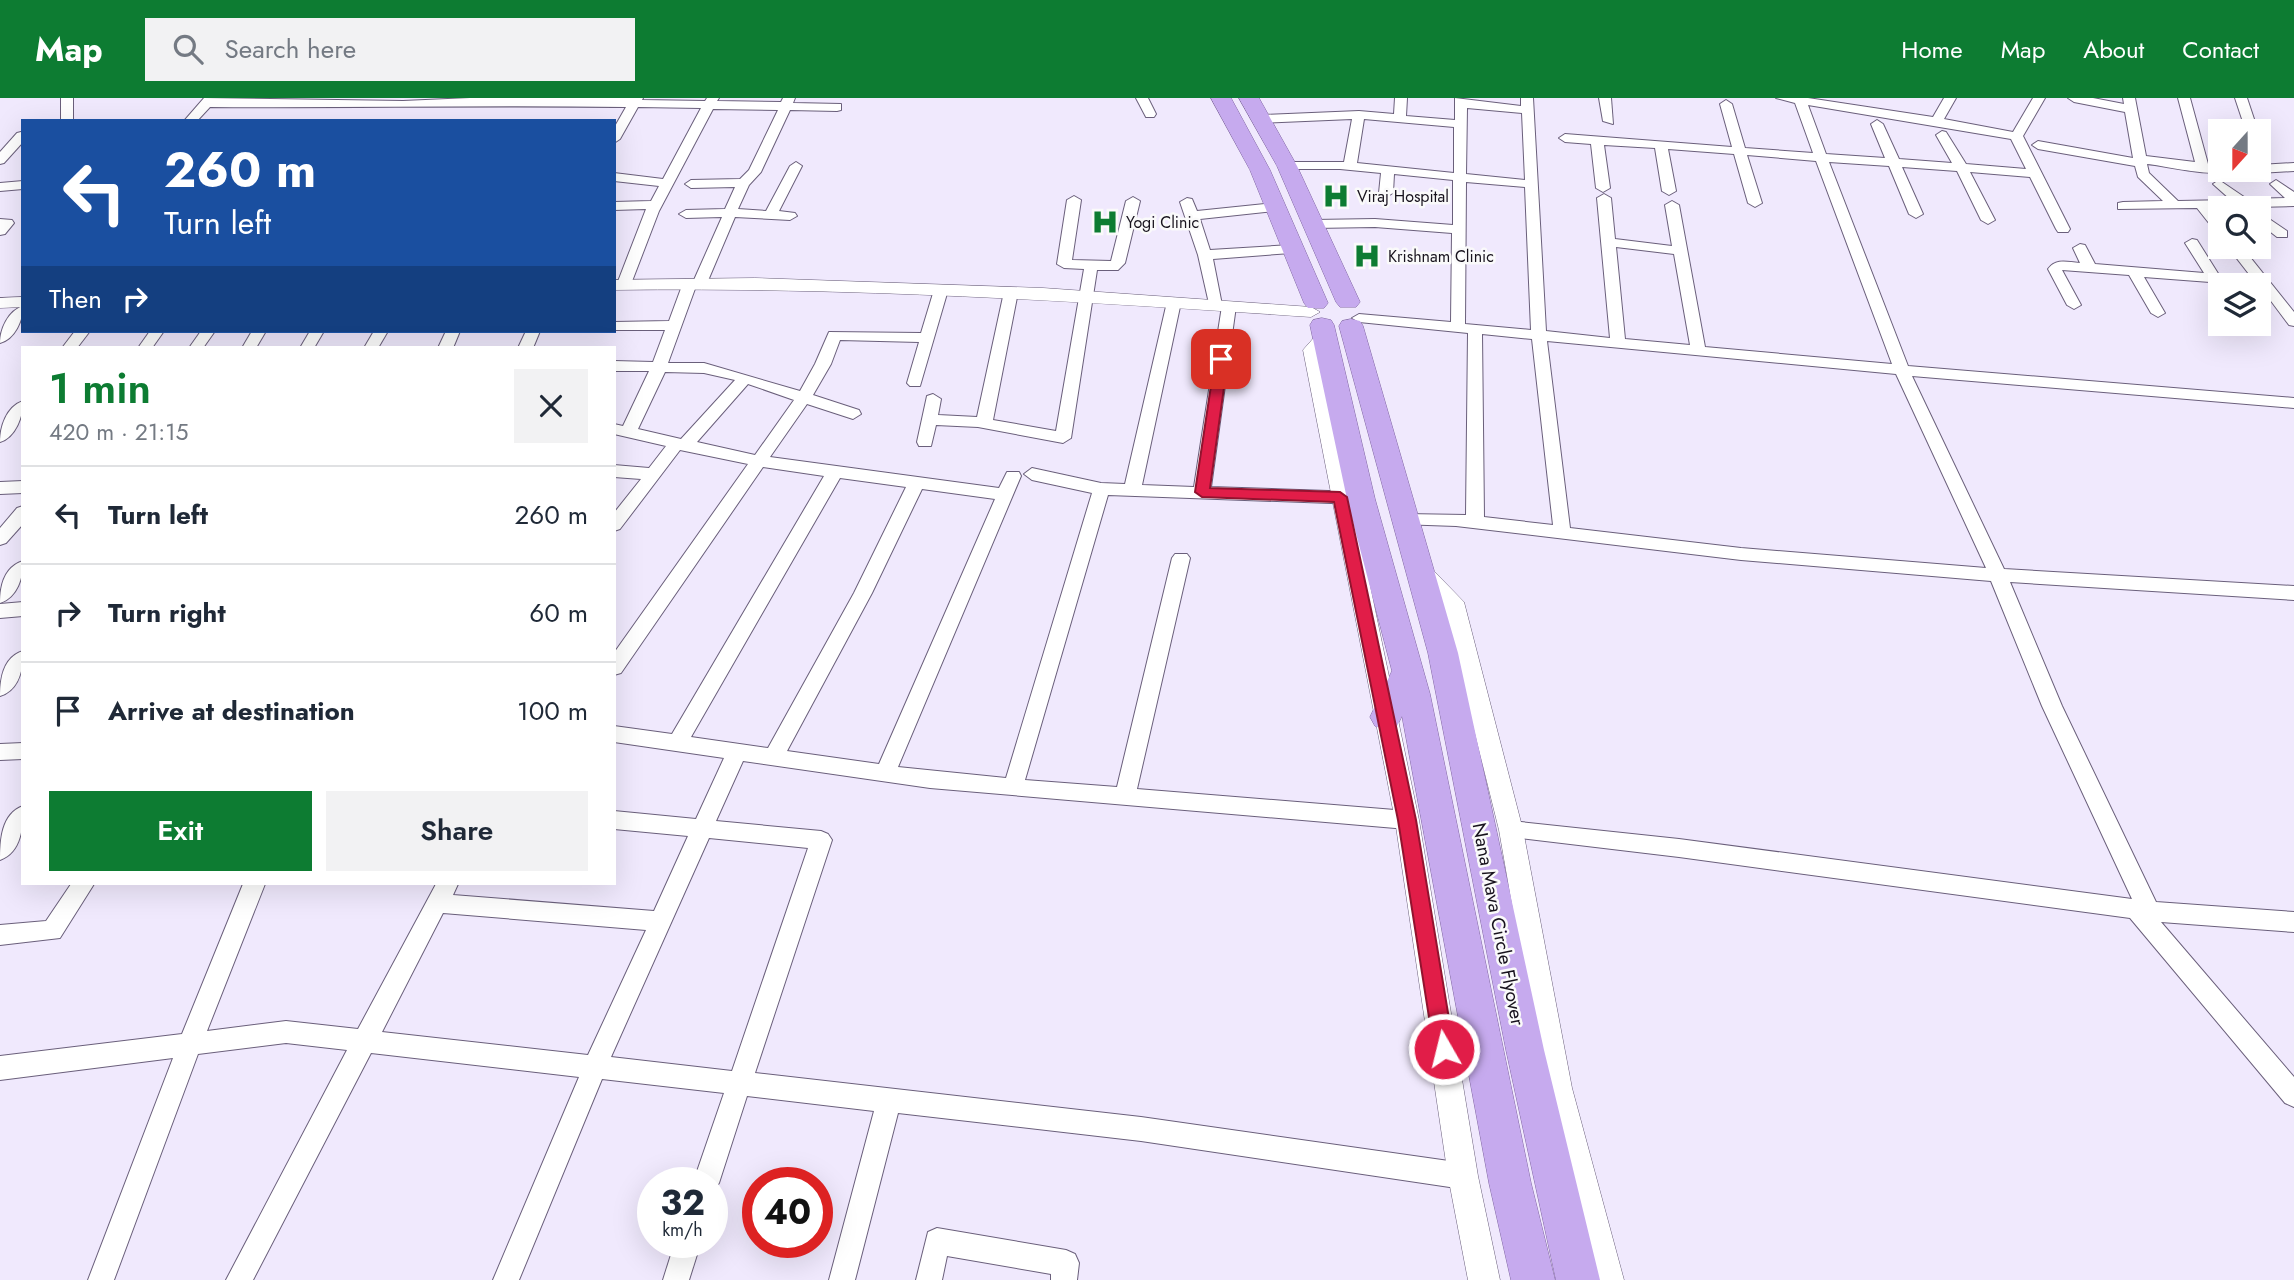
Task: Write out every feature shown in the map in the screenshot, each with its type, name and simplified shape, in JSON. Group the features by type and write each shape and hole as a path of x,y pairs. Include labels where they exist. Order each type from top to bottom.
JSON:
{"highway":[{"name":"Nana Mava Circle Flyover","path":"1221,98 1260,170 1318,320 1351,498 1408,670 1510,1183 1533,1280"},
{"name":"Nana Mava Circle Flyover","path":"1249,98 1287,166 1353,316 1405,520 1443,653 1525,1050 1578,1280"},
{"path":"1318,320 1327,299 1353,316"},
{"path":"1386,717 1408,670"}],"street":[{"path":"67,98 67,119"},
{"path":"1142,98 1150,114"},
{"path":"1400,117 1401,98"},
{"path":"1605,98 1609,121"},
{"path":"1782,98 1849,102 1936,122 2017,136"},
{"path":"1936,122 1950,98"},
{"path":"2017,136 2039,98"},
{"path":"2074,98 2130,104 2139,161 2149,182 2174,204"},
{"path":"2184,98 2203,169"},
{"path":"2241,98 2248,119"},
{"path":"192,119 209,100 480,104 712,101 788,102 837,107"},
{"path":"1800,100 1902,370 1998,575 2052,706 2142,910 2294,1095"},
{"path":"248,119 271,101"},
{"path":"392,119 405,101"},
{"path":"616,135 635,101"},
{"path":"712,101 655,205 619,284 695,283 1011,292 1222,306 1318,320"},
{"path":"1458,327 1461,101 1528,104 1539,335 1562,532"},
{"path":"788,102 755,172 743,183 674,325 649,393 621,431 757,461 1005,495"},
{"path":"300,119 312,103"},
{"path":"1726,104 1755,202"},
{"path":"1350,166 1359,115"},
{"path":"1261,119 1359,115 1461,124"},
{"path":"1877,124 1916,214"},
{"path":"1942,135 1988,220"},
{"path":"0,160 20,136"},
{"path":"2017,136 2063,229"},
{"path":"1565,138 2033,173"},
{"path":"1597,141 1618,342"},
{"path":"1661,145 1698,350"},
{"path":"2038,145 2208,169"},
{"path":"2272,165 2294,167"},
{"path":"771,215 796,166"},
{"path":"1287,166 1350,166 1530,184"},
{"path":"1386,193 1388,169"},
{"path":"616,177 667,183"},
{"path":"691,184 743,183"},
{"path":"2219,184 2234,196"},
{"path":"2276,184 2294,200"},
{"path":"0,187 21,186"},
{"path":"2271,203 2294,200"},
{"path":"1074,201 1062,261 1068,265 1091,267 1113,267 1118,263 1132,201"},
{"path":"2201,204 2208,213"},
{"path":"2123,205 2208,204"},
{"path":"616,206 655,205"},
{"path":"1202,492 1222,306 1189,209 1275,207"},
{"path":"686,214 790,216"},
{"path":"0,223 7,223 0,231"},
{"path":"1314,224 1375,223 1458,229"},
{"path":"2271,225 2282,234"},
{"path":"1609,242 1681,251"},
{"path":"2192,243 2212,273"},
{"path":"2080,248 2089,267"},
{"path":"1205,255 1291,249"},
{"path":"2245,259 2257,273"},
{"path":"2074,305 2055,269 2058,265 2134,271 2208,282"},
{"path":"930,420 984,423 1063,438 1091,267"},
{"path":"2134,271 2158,313"},
{"path":"915,383 941,290"},
{"path":"2271,291 2294,322"},
{"path":"984,423 1011,292"},
{"path":"0,303 21,302"},
{"path":"1132,490 1174,302"},
{"path":"0,339 21,313"},
{"path":"1353,316 1902,370 2294,404"},
{"path":"616,326 674,325"},
{"path":"1475,329 1475,522"},
{"path":"616,665 804,397 823,364 834,335 928,338"},
{"path":"616,366 704,368 745,378 853,414"},
{"path":"616,522 653,474 745,378"},
{"path":"925,442 933,399"},
{"path":"0,437 21,410"},
{"path":"677,743 835,472"},
{"path":"617,474 653,474"},
{"path":"1032,474 1101,489 1351,498 1386,717 1427,935 1462,1176 1484,1280"},
{"path":"885,774 1013,476"},
{"path":"773,757 863,593 916,484"},
{"path":"0,488 21,487"},
{"path":"1013,787 1101,489"},
{"path":"0,540 21,514"},
{"path":"1405,520 1475,522 1741,554 1998,575 2294,593"},
{"path":"1125,796 1181,558"},
{"path":"1419,568 1453,602 1511,830 1558,1088 1608,1280"},
{"path":"0,596 21,570"},
{"path":"0,611 21,609"},
{"path":"0,689 21,661"},
{"path":"616,734 885,774 1407,820"},
{"path":"0,752 21,751"},
{"path":"506,1280 595,1067 737,752"},
{"path":"0,851 21,818"},
{"path":"616,820 821,840 711,1167"},
{"path":"1511,830 1679,848 2142,910 2294,922"},
{"path":"0,935 52,931 82,885"},
{"path":"101,1280 188,1046 254,885"},
{"path":"239,1280 442,894 661,921"},
{"path":"0,1068 286,1032 1140,1129 1462,1176"},
{"path":"842,1280 889,1100"},
{"path":"929,1280 937,1241 1066,1263 1064,1280"},
{"path":"676,1280 683,1258"}],"place":[{"name":"Viraj Hospital","path":"1336,196"},
{"name":"Yogi Clinic","path":"1105,222"},
{"name":"Krishnam Clinic","path":"1367,256"}],"route":[{"path":"1221,359 1202,492 1340,497 1407,820 1444,1049"}]}
